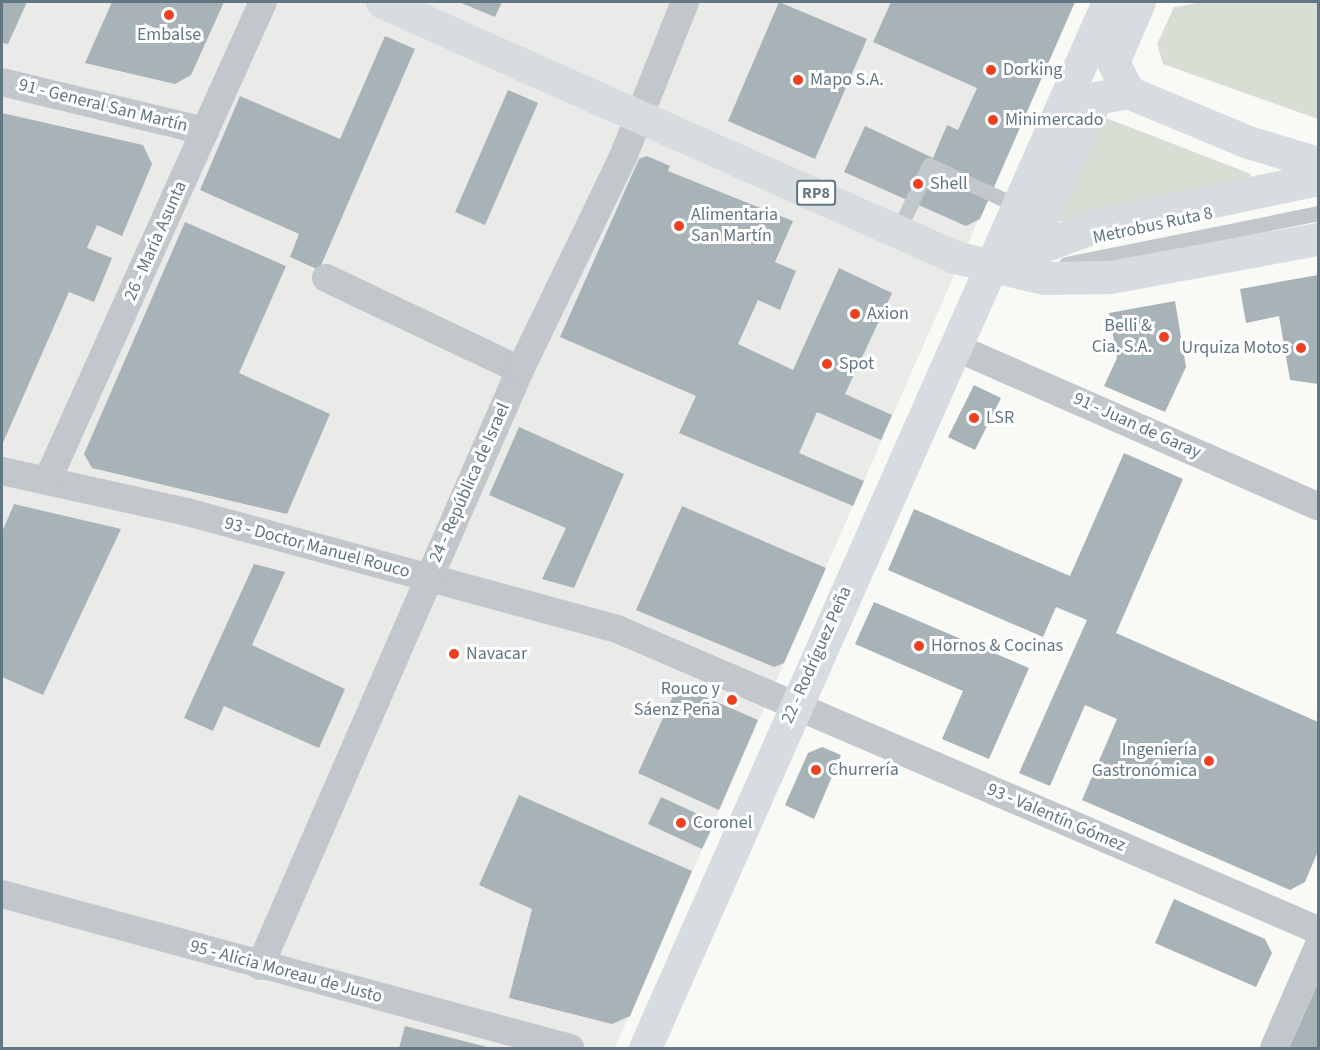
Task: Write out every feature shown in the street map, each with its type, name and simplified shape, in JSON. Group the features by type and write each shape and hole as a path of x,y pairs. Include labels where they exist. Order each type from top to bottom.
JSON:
{"main road":[{"name":"RP8","path":"382,2 640,112 955,257 995,264 1044,278 1110,276 1318,239"},
{"name":"22 - Rodríguez Peña","path":"645,1048 794,706 955,347 995,264 1108,2"},
{"path":"1139,2 1113,62 1128,92 1248,142 1318,163"},
{"name":"22 - Rodríguez Peña","path":"995,264 1044,213 1096,98 1128,92"},
{"path":"995,264 1099,225 1318,181"}],"street":[{"name":"26 - María Asunta","path":"48,479 263,2"},
{"name":"24 - República de Israel","path":"260,966 520,370 623,157 685,2"},
{"name":"91 - General San Martín","path":"2,81 205,131"},
{"path":"326,278 520,370"},
{"name":"91 - Juan de Garay","path":"955,347 1318,506"},
{"name":"93 - Doctor Manuel Rouco","path":"2,471 48,479 617,629 794,706"},
{"name":"93 - Valentín Gómez","path":"794,706 1318,930"},
{"name":"95 - Alicia Moreau de Justo","path":"2,894 260,966 570,1048"},
{"path":"1274,1048 1318,947"}],"lane":[{"path":"898,231 929,165 1020,207"},
{"name":"Metrobus Ruta 8","path":"995,264 1059,266 1318,213"}],"shaded area":[{"path":"2,2 1074,2 615,1048 2,1048"},
{"path":"1204,2 1318,2 1318,119 1163,64 1157,44 1174,7"},
{"path":"1101,116 1251,174 1245,184 1060,222 1056,211"}],"building":[{"path":"2,2 27,2 8,44 2,43"},
{"path":"112,2 224,2 191,75 175,84 85,63","holes":["144,23 155,28 149,42 138,37"]},
{"path":"459,2 502,2 495,17"},
{"name":"Mapo S.A.","path":"779,2 867,39 815,159 728,121"},
{"path":"891,2 1075,2 980,219 966,226 844,172 865,126 933,158 947,125 958,130 977,88 873,42"},
{"path":"385,36 415,49 319,270 290,257 299,234 200,190 240,96 340,139"},
{"path":"508,90 538,103 485,225 455,212"},
{"path":"2,113 143,145 152,164 122,236 97,225 87,248 112,258 94,302 69,292 2,445"},
{"path":"647,156 670,166 668,171 793,221 775,262 796,271 780,310 758,300 738,344 793,370 839,268 892,293 845,394 892,415 881,440 817,412 799,453 864,481 853,506 679,433 696,396 560,337 639,159"},
{"path":"185,222 286,266 239,373 330,414 287,514 92,468 84,454"},
{"name":"Urquiza Motos","path":"1318,275 1318,384 1290,380 1279,316 1246,323 1240,289"},
{"path":"1175,301 1186,367 1165,412 1104,386 1117,358 1109,313"},
{"name":"LSR","path":"974,385 1001,398 975,450 948,437"},
{"path":"519,427 624,474 574,588 542,579 566,528 489,495"},
{"path":"1124,453 1183,479 1116,633 1318,722 1318,851 1305,882 1290,890 1082,800 1117,719 1085,705 1050,786 1019,773 1087,620 1056,607 1043,637 888,570 914,509 1070,576"},
{"path":"14,504 121,529 43,695 2,677 2,532"},
{"path":"682,506 826,568 784,663 774,667 636,610"},
{"path":"254,564 285,572 252,645 345,689 319,748 224,706 213,731 184,718"},
{"path":"874,602 1029,668 989,759 942,739 963,691 855,644"},
{"path":"678,685 758,720 719,810 638,773"},
{"path":"822,747 841,755 814,819 785,805 808,753"},
{"path":"519,795 692,871 630,1016 612,1024 509,998 532,909 479,885"},
{"name":"Coronel","path":"661,797 715,822 702,849 648,824"},
{"path":"1174,899 1265,939 1272,953 1256,987 1155,943"},
{"path":"1318,982 1318,1048 1289,1048 1299,1026"},
{"path":"405,1026 491,1048 399,1048"}],"place":[{"name":"Embalse","path":"169,15"},
{"name":"Dorking","path":"991,70"},
{"name":"Mapo S.A.","path":"798,80"},
{"name":"Minimercado","path":"993,120"},
{"name":"Shell","path":"918,184"},
{"name":"Alimentaria San Martín","path":"679,226"},
{"name":"Axion","path":"855,314"},
{"name":"Belli & Cia. S.A.","path":"1164,337"},
{"name":"Urquiza Motos","path":"1301,348"},
{"name":"Spot","path":"827,364"},
{"name":"LSR","path":"974,418"},
{"name":"Hornos & Cocinas","path":"919,646"},
{"name":"Navacar","path":"454,654"},
{"name":"Rouco y Sáenz Peña","path":"732,700"},
{"name":"Ingeniería Gastronómica","path":"1209,761"},
{"name":"Churrería","path":"816,770"},
{"name":"Coronel","path":"681,823"}]}
